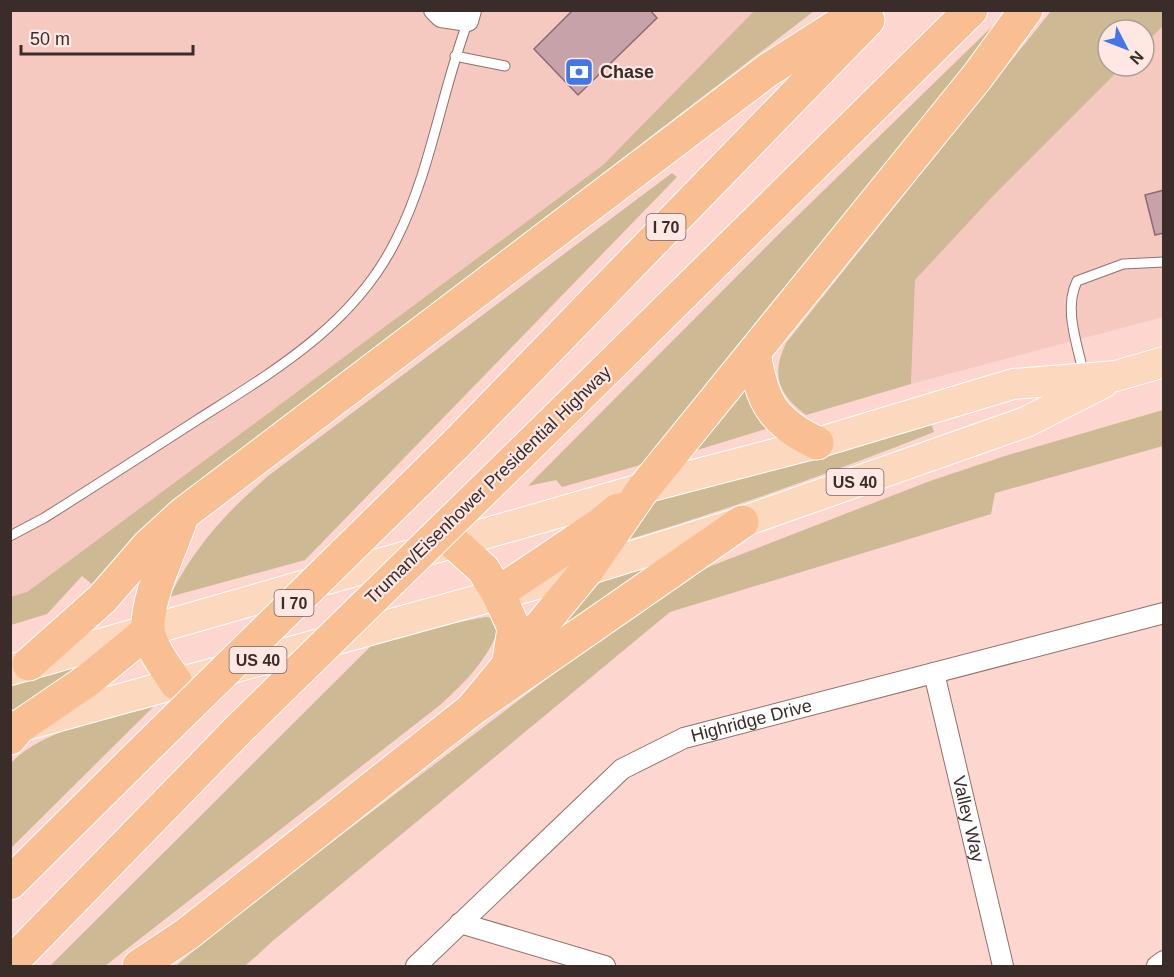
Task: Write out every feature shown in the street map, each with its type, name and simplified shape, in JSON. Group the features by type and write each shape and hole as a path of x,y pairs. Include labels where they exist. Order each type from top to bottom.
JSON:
{"highway":[{"path":"20,667 102,599 148,546 183,514 768,70 862,10"},
{"name":"I 70","path":"10,883 456,444 877,10"},
{"name":"Truman/Eisenhower Presidential Highway","path":"10,964 239,729 971,10"},
{"path":"471,710 509,661 587,570 644,488 977,77 1026,10"},
{"path":"754,352 760,386 772,410 790,430 817,443"},
{"path":"498,593 602,524 644,488"},
{"path":"177,683 159,656 148,631 152,605 183,514"},
{"path":"139,966 187,934 471,710 742,522"},
{"path":"454,543 483,569 498,593 514,628 509,661"},
{"path":"13,732 88,680 148,631"},
{"path":"156,966 187,934"}],"main road":[{"name":"US 40","path":"13,732 177,683 587,570 742,522 1026,422 1086,385 1164,363"},
{"name":"US 40","path":"20,667 644,488 817,443 1013,384 1086,385"}],"street":[{"path":"434,10 441,17 470,16"},
{"name":"Highridge Drive","path":"416,966 622,770 684,738 1164,613"},
{"name":"Valley Way","path":"934,673 1003,966"},
{"path":"460,923 605,966"},
{"path":"1157,966 1164,960"}],"lane":[{"path":"10,536 44,518 276,370 323,334 349,309 381,267 411,209 454,56 470,16"},
{"path":"454,56 505,66"},
{"path":"1086,385 1070,308 1071,295 1077,281 1124,264 1164,262"}],"shaded area":[{"path":"10,11 754,11 603,165 27,592 11,597"},
{"path":"754,11 814,11 197,485 93,585 82,576 47,614 11,625 10,597 27,592 603,165"},
{"path":"1008,11 1012,11 647,461 637,466 562,487 556,480 528,486 782,231"},
{"path":"1051,11 1163,11 1163,26 1156,33 1156,18 1096,18 1096,78 1111,78 994,195 915,280 911,384 806,415 789,399 780,383 779,365 786,343"},
{"path":"1163,26 1163,317 911,384 915,280 994,195 1111,78 1156,78 1156,33"},
{"path":"672,173 677,177 305,560 169,597 190,561 212,532 268,476"},
{"path":"753,373 769,428 691,452"},
{"path":"1163,410 1163,446 995,493 991,514 670,612 245,966 176,966 228,921 668,587 693,573 930,481 1008,455"},
{"path":"931,423 934,432 895,447 739,504 620,542 654,499"},
{"path":"643,567 646,569 547,646 590,583"},
{"path":"486,617 495,618 499,627 489,650 467,679 440,705 105,966 50,966 380,637"},
{"path":"124,645 28,706 11,710 11,677"},
{"path":"153,707 11,848 11,763 41,741 59,733"}],"building":[{"name":"Chase","path":"573,10 650,10 657,18 578,95 534,49"},
{"path":"1164,190 1164,233 1155,235 1145,195"}],"place":[{"name":"Chase","path":"579,72"}]}
